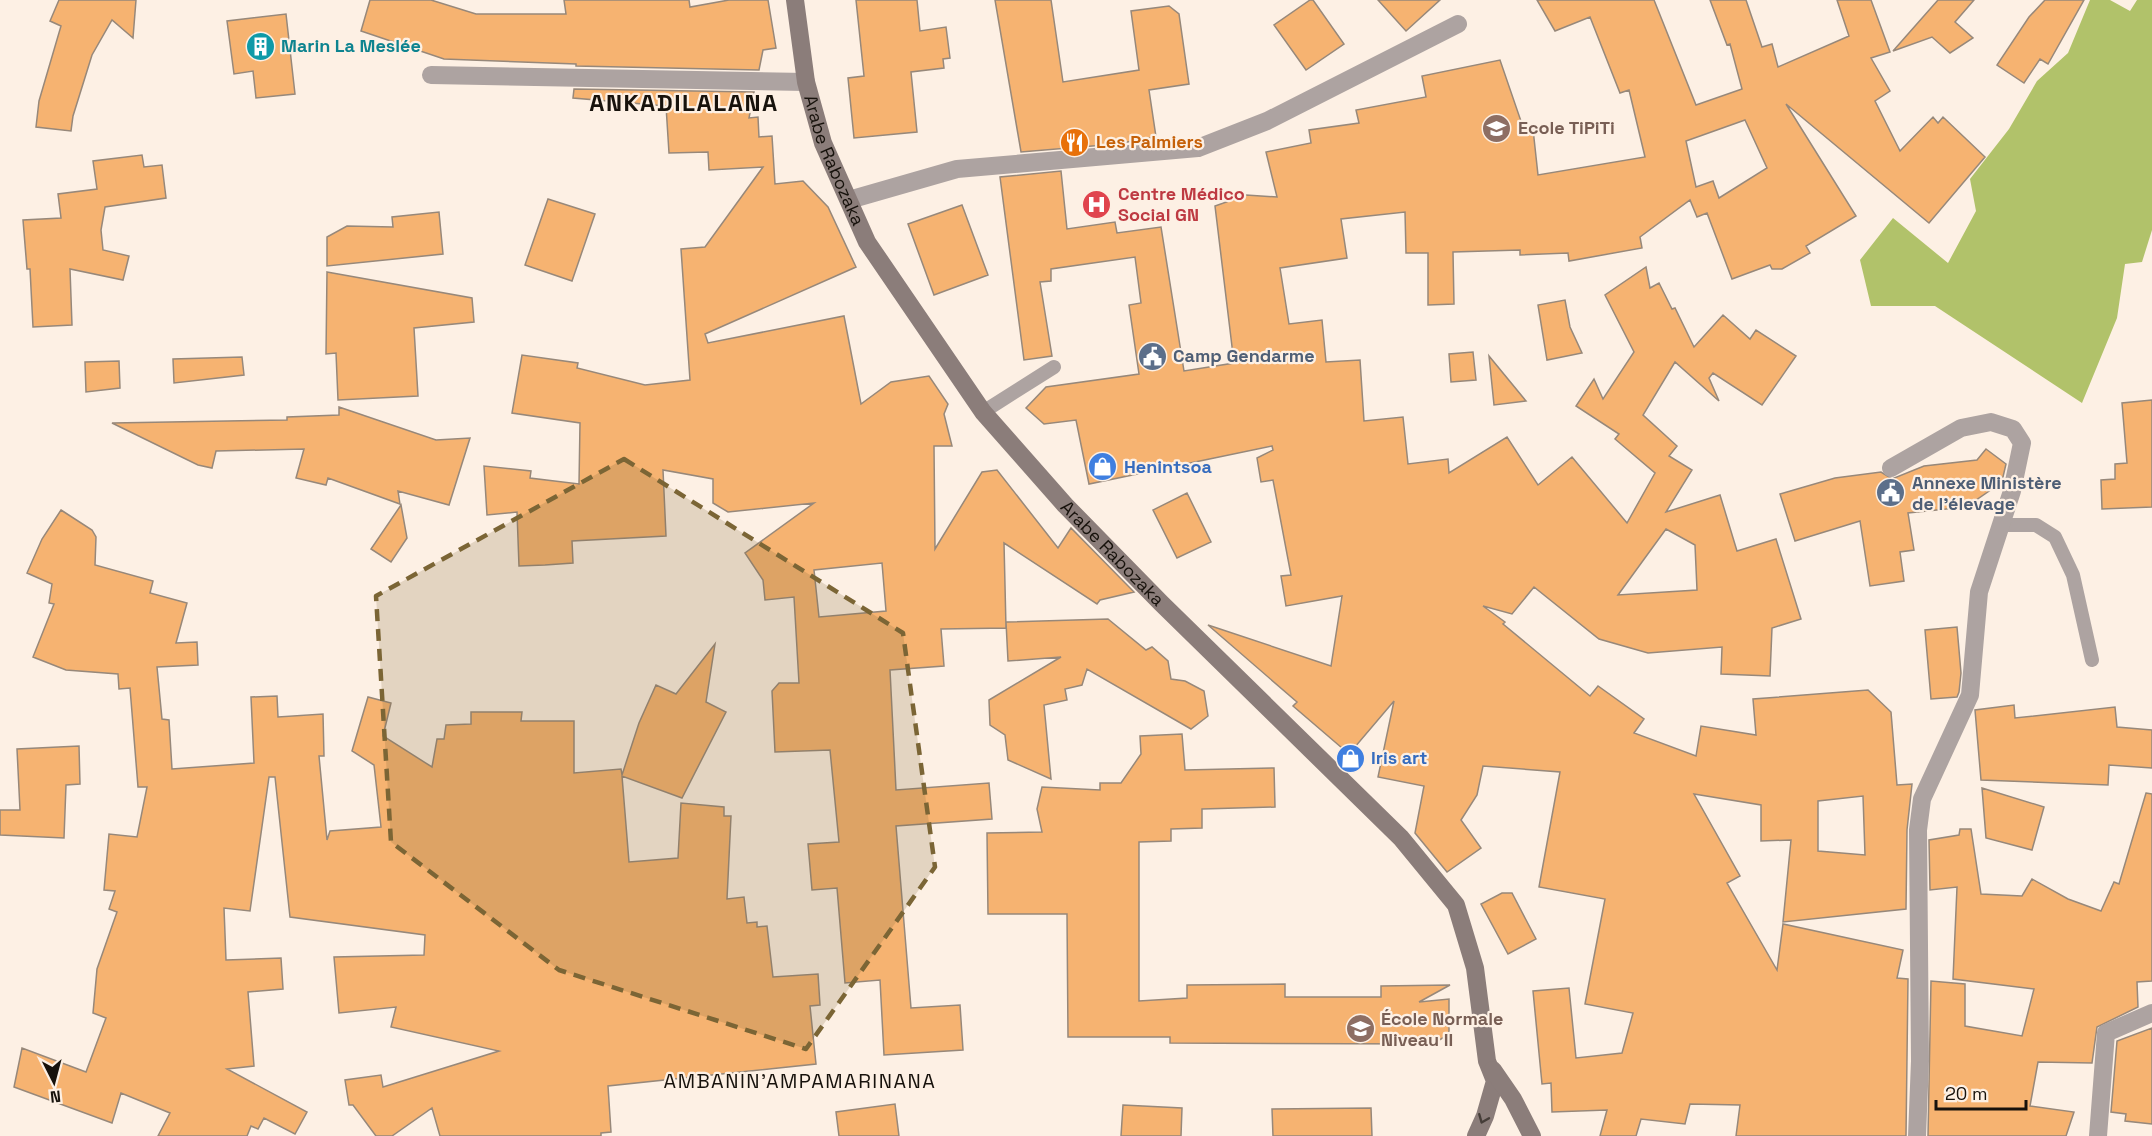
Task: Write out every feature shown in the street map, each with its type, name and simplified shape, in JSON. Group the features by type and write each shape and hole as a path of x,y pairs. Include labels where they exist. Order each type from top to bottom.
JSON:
{"street":[{"name":"Arabe Rabozaka","path":"795,0 806,82 823,143 867,242 983,412 1065,505 1161,603 1401,838 1456,905 1475,968 1487,1061 1495,1081 1476,1136"},
{"path":"849,200 957,169 1198,148 1267,121 1458,24"},
{"path":"431,75 806,82"},
{"path":"1891,468 1961,428 1991,422 2013,429 2022,443 2012,491 1979,592 1970,695 1922,799 1919,819 1920,1061 1917,1136"},
{"path":"2098,1136 2106,1033 2152,1013"},
{"path":"1487,1061 1513,1099 1532,1136"}],"lane":[{"path":"983,412 1054,367"},
{"path":"2001,525 2036,525 2055,537 2073,575 2092,660"}],"highlighted area":[{"path":"624,459 903,633 935,867 806,1049 559,970 391,842 376,596"}],"green space":[{"path":"2090,0 2110,0 2130,11 2137,0 2152,0 2152,230 2142,262 2125,264 2117,318 2082,403 1935,306 1871,306 1860,260 1893,218 1948,263 1976,211 1970,179 2009,129 2037,81 2068,53"}],"building":[{"path":"59,0 136,0 133,38 112,20 92,55 73,116 71,131 36,127 39,101 61,26 50,21"},
{"path":"370,0 431,0 476,14 566,14 564,0 689,0 690,7 729,0 768,0 776,48 763,50 759,70 576,66 576,64 444,59 361,31"},
{"path":"856,0 917,0 920,31 946,27 950,58 943,59 944,68 911,72 917,132 854,138 848,78 864,76"},
{"path":"995,0 1051,0 1063,82 1139,70 1131,11 1169,6 1179,14 1189,84 1149,90 1156,137 1116,144 1021,152"},
{"path":"1313,0 1344,44 1306,70 1274,25"},
{"path":"1378,0 1440,0 1406,31"},
{"path":"1537,0 1654,0 1696,105 1742,89 1730,44 1727,45 1710,0 1746,0 1762,47 1772,44 1778,67 1849,36 1837,0 1871,0 1890,52 1871,58 1890,91 1875,101 1900,151 1933,117 1938,123 1943,117 1985,157 1929,223 1786,104 1856,216 1806,246 1810,253 1782,269 1772,269 1770,265 1732,279 1707,213 1697,217 1690,200 1640,237 1642,248 1569,261 1568,253 1520,255 1520,250 1453,252 1454,304 1428,305 1428,253 1406,253 1405,212 1341,219 1347,258 1280,268 1289,324 1322,320 1326,362 1360,360 1364,421 1403,417 1408,464 1448,459 1449,473 1507,437 1538,485 1572,457 1627,523 1655,473 1615,439 1619,434 1576,406 1594,379 1603,399 1634,352 1605,295 1646,267 1650,288 1659,283 1672,309 1675,308 1694,347 1723,315 1750,339 1756,330 1796,356 1762,405 1713,373 1709,378 1719,401 1675,362 1643,415 1677,446 1669,456 1692,470 1666,512 1720,495 1737,551 1776,539 1801,619 1772,628 1770,676 1721,674 1722,647 1648,653 1599,639 1534,587 1512,614 1483,606 1505,622 1503,624 1590,696 1598,686 1644,719 1634,733 1696,756 1701,726 1756,735 1753,699 1868,690 1891,712 1897,785 1912,784 1907,830 1906,909 1783,922 1791,840 1761,841 1761,805 1694,794 1740,876 1727,883 1777,970 1783,924 1903,950 1897,978 1908,979 1906,1136 1736,1136 1740,1105 1690,1104 1685,1124 1641,1119 1636,1136 1600,1136 1607,1110 1552,1112 1551,1083 1542,1084 1533,991 1569,988 1576,1058 1622,1053 1633,1013 1585,1004 1605,899 1539,887 1560,772 1483,766 1477,795 1461,820 1481,848 1447,872 1415,833 1424,786 1378,777 1394,701 1349,754 1293,706 1297,702 1208,625 1331,666 1342,596 1286,606 1281,576 1291,575 1273,480 1261,482 1257,458 1273,450 1272,446 1089,484 1076,420 1044,424 1026,408 1046,387 1139,374 1129,305 1141,303 1135,257 1051,269 1051,281 1040,282 1052,356 1024,360 1000,177 1061,171 1067,229 1115,222 1117,233 1161,227 1184,371 1234,363 1215,206 1246,195 1277,197 1266,152 1311,143 1309,130 1359,123 1356,110 1426,97 1422,76 1500,60 1524,130 1533,129 1538,175 1645,157 1629,90 1620,93 1590,17 1555,31","holes":["1745,120 1767,168 1719,198 1713,181 1696,187 1686,141","1666,529 1695,545 1697,590 1618,595","1863,796 1865,855 1818,851 1818,801"]},
{"path":"1938,0 1974,0 1955,22 1973,38 1950,53 1932,37 1893,51"},
{"path":"2045,0 2084,0 2048,64 2040,59 2024,83 1997,65 2029,17"},
{"name":"Marin La Meslée","path":"286,14 295,94 256,98 253,71 234,74 227,21"},
{"path":"574,89 754,92 749,118 758,117 759,137 772,136 775,184 803,181 828,207 856,267 705,334 708,343 844,316 861,404 891,382 929,376 948,404 944,414 952,446 934,446 935,549 982,472 997,470 1058,548 1071,528 1134,592 1100,600 1097,604 1004,543 1006,628 941,629 944,666 890,670 896,790 989,783 992,819 896,826 911,1008 960,1005 963,1050 884,1055 880,980 845,983 837,888 812,890 808,844 839,842 830,750 775,752 772,691 779,683 799,683 794,597 765,600 763,580 745,553 814,503 728,512 713,503 713,479 663,470 666,536 572,541 573,563 519,566 517,512 487,515 484,466 531,471 530,478 579,484 580,423 512,413 522,355 578,363 577,368 645,385 690,380 681,249 705,247 763,167 709,170 708,152 669,153 666,106 573,98","holes":["882,563 886,611 819,617 814,570"]},
{"path":"142,155 144,167 162,165 166,198 105,207 101,230 103,250 129,256 123,280 70,269 72,325 33,327 30,269 27,269 23,220 61,218 58,194 97,189 93,161"},
{"path":"548,199 595,214 572,281 525,265"},
{"path":"962,205 988,275 934,295 908,224"},
{"path":"439,212 443,254 327,266 327,237 347,226 393,227 392,217"},
{"path":"327,272 472,298 474,322 414,328 418,396 338,400 336,353 326,354"},
{"path":"1565,300 1570,327 1582,353 1547,360 1538,305"},
{"path":"1473,352 1476,380 1451,382 1449,354"},
{"path":"1489,356 1526,401 1494,405"},
{"path":"242,357 244,375 174,383 173,359"},
{"path":"119,361 120,388 86,392 85,362"},
{"path":"2152,400 2152,507 2102,509 2101,480 2115,479 2115,464 2127,463 2122,403"},
{"path":"339,407 436,440 470,438 449,505 398,491 400,504 328,478 326,485 296,478 304,449 216,451 212,468 198,465 112,423 287,420 287,417 339,415"},
{"path":"1986,449 2006,464 2003,477 1995,487 1976,500 1956,508 1908,513 1914,550 1900,552 1904,581 1870,586 1860,521 1795,541 1780,494 1835,478 1881,472 1892,479 1924,466 1977,460"},
{"path":"1187,493 1211,542 1177,558 1153,510"},
{"path":"401,505 407,538 391,562 371,549"},
{"path":"61,510 92,530 96,537 95,565 153,581 150,593 187,603 176,643 197,642 198,665 157,667 162,719 169,720 172,769 254,763 251,697 277,696 278,717 323,714 324,756 319,756 327,840 330,831 381,827 374,765 352,751 368,697 391,703 383,736 432,767 437,739 444,739 446,725 471,724 471,712 522,712 521,721 574,721 574,773 621,769 622,775 639,723 656,685 676,694 715,644 706,702 726,712 682,798 622,776 629,862 678,858 681,803 724,807 724,816 731,816 727,899 744,897 747,923 757,922 757,927 767,926 773,977 818,974 820,1005 810,1006 816,1064 608,1086 611,1132 601,1133 601,1136 440,1136 432,1108 392,1136 376,1136 353,1105 349,1105 345,1080 381,1075 383,1087 499,1051 391,1027 396,1007 339,1013 334,957 424,955 425,935 290,917 275,777 269,777 250,911 224,908 226,960 281,958 283,989 248,992 254,1066 227,1069 307,1112 295,1134 264,1118 258,1129 251,1126 247,1136 158,1136 170,1113 121,1093 112,1123 14,1087 22,1048 86,1072 106,1018 93,1013 97,969 117,912 109,909 115,891 104,890 109,834 137,837 147,787 138,787 130,688 119,689 118,674 66,670 33,657 54,604 49,603 52,584 27,573 42,539"},
{"path":"1108,619 1146,650 1152,647 1168,661 1171,679 1185,681 1204,691 1208,716 1191,729 1087,669 1082,685 1065,689 1067,700 1044,705 1051,779 1008,760 1005,735 990,725 989,700 1061,657 1008,661 1006,622"},
{"path":"1957,627 1961,673 1959,692 1957,697 1931,699 1925,630"},
{"path":"2014,705 2015,718 2115,707 2117,727 2152,730 2152,768 2109,765 2108,785 1981,780 1975,710"},
{"path":"1182,734 1185,770 1274,768 1275,807 1202,809 1202,828 1171,829 1171,841 1139,842 1139,1001 1187,998 1187,985 1285,984 1285,997 1381,997 1381,986 1450,985 1419,1002 1449,999 1449,1034 1433,1044 1170,1043 1170,1037 1068,1037 1067,914 988,914 987,833 1042,832 1037,809 1042,787 1100,790 1100,783 1121,783 1141,754 1140,736"},
{"path":"79,746 80,784 66,785 64,838 0,835 0,810 20,810 17,749"},
{"path":"1982,788 2044,807 2032,850 1986,838"},
{"path":"2146,793 2152,794 2152,981 2137,982 2138,1007 2097,1027 2092,1063 2038,1062 2030,1106 2074,1112 2066,1136 1928,1136 1931,981 1965,984 1965,1026 2022,1036 2034,989 1953,979 1957,887 1930,890 1929,840 1959,835 1960,829 1971,829 1981,894 2022,896 2032,879 2068,899 2101,911 2114,882 2119,884"},
{"path":"1502,893 1512,893 1536,939 1508,954 1481,904"},
{"path":"2152,1028 2152,1124 2125,1121 2126,1114 2111,1112 2117,1041"},
{"path":"895,1104 899,1136 839,1136 836,1112"},
{"path":"1123,1105 1182,1108 1181,1136 1121,1136"},
{"path":"1371,1108 1372,1136 1273,1136 1272,1109"}],"place":[{"name":"Marin La Meslée","path":"260,46"},
{"name":"Ecole TiPiTi","path":"1497,128"},
{"name":"Les Palmiers","path":"1075,142"},
{"name":"Centre Médico Social GN","path":"1097,204"},
{"name":"Camp Gendarme","path":"1152,356"},
{"name":"Henintsoa","path":"1103,467"},
{"name":"Annexe Ministère de l'élevage","path":"1891,493"},
{"name":"Iris art","path":"1350,758"},
{"name":"École Normale Niveau II","path":"1360,1029"}],"district":[{"name":"ANKADILALANA","path":"684,103"},
{"name":"AMBANIN'AMPAMARINANA","path":"800,1081"}]}
